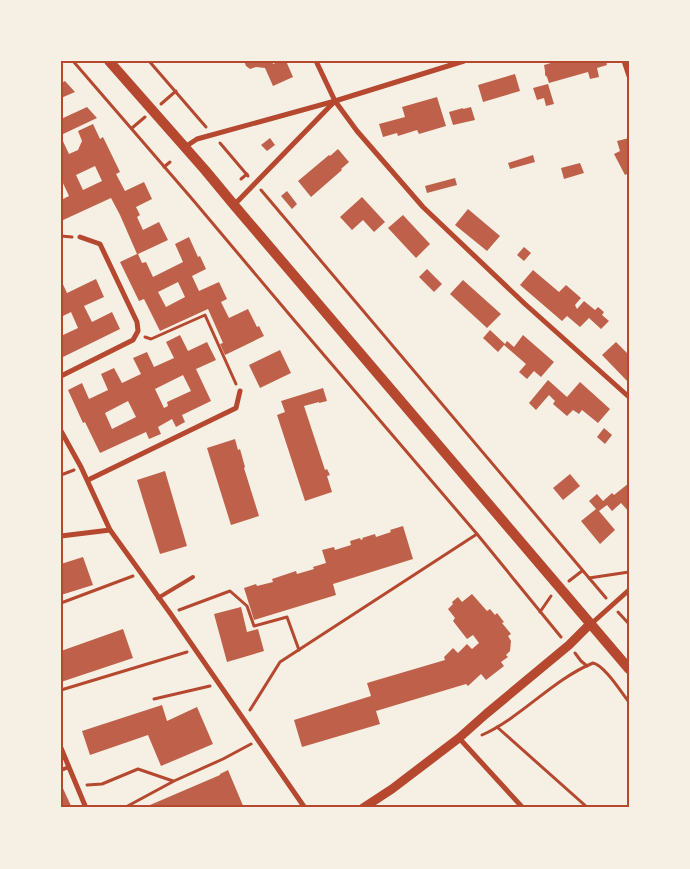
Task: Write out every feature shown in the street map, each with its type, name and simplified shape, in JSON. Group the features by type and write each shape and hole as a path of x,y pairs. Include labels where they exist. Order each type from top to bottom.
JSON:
{"main road":[{"path":"109,61 205,170 629,670"}],"street":[{"path":"316,61 335,100 357,130 423,207 525,304 629,397"},
{"path":"185,148 197,138 335,100 464,61"},
{"path":"624,61 629,76"},
{"path":"234,205 335,100"},
{"path":"61,376 134,340 137,335 137,322 100,244 80,237"},
{"path":"88,480 236,408 240,391"},
{"path":"61,431 88,480 110,530 305,808"},
{"path":"61,536 110,530"},
{"path":"363,808 392,789 459,738 569,645 629,590"},
{"path":"459,738 523,808"},
{"path":"61,748 86,808"}],"lane":[{"path":"158,598 193,577"},
{"path":"61,770 69,767"}],"path":[{"path":"73,61 477,534 554,628"},
{"path":"149,61 598,588"},
{"path":"164,167 170,162"},
{"path":"241,179 246,174"},
{"path":"193,200 198,195"},
{"path":"137,335 151,339 205,315 240,391"},
{"path":"244,720 280,662 477,534"},
{"path":"569,581 582,570"},
{"path":"589,578 629,572"},
{"path":"61,603 141,574"},
{"path":"170,613 230,591 248,606 254,626 287,617 299,650"},
{"path":"540,612 552,595"},
{"path":"625,620 629,624"},
{"path":"61,690 194,649"},
{"path":"582,661 587,666"},
{"path":"459,738 480,736 497,728 561,681 593,663 598,664 629,702"},
{"path":"604,671 612,665"},
{"path":"154,699 218,684"},
{"path":"486,714 497,728 588,808"},
{"path":"124,808 174,781 259,740"},
{"path":"77,785 102,784 138,769 174,781"}],"building":[{"path":"244,61 272,61 273,64 286,61 293,77 273,86 265,68 256,67 250,69"},
{"path":"558,61 606,61 607,65 597,68 599,77 590,79 588,72 549,83 545,75 544,65"},
{"path":"515,74 520,91 483,102 478,85"},
{"path":"65,81 75,92 61,98 61,83"},
{"path":"548,84 554,104 546,106 544,98 537,100 533,88"},
{"path":"437,97 446,126 419,134 417,130 398,136 397,133 383,137 379,124 405,117 402,107"},
{"path":"87,107 97,118 61,135 61,119"},
{"path":"471,107 475,120 453,125 449,112"},
{"path":"93,124 100,139 103,137 120,172 116,174 125,191 144,182 152,199 136,207 140,215 137,217 143,230 159,222 168,240 138,254 142,263 146,262 153,277 183,262 175,244 189,237 206,269 192,276 199,291 219,282 227,299 221,302 229,318 248,309 264,336 225,355 220,344 223,343 208,309 160,331 144,299 139,301 120,262 137,254 111,198 61,221 61,200 69,196 61,181 61,137 69,154 78,150 82,141 78,131","holes":["95,166 102,181 83,190 76,175","178,282 185,297 166,307 158,292"]},
{"path":"270,138 275,145 267,151 261,145"},
{"path":"629,138 629,177 627,174 625,175 614,154 620,151 617,141"},
{"path":"338,149 349,162 311,197 298,181"},
{"path":"533,155 535,162 510,169 508,163"},
{"path":"580,163 584,173 564,179 561,168"},
{"path":"455,178 457,185 427,193 425,186"},
{"path":"287,191 297,204 292,209 281,196"},
{"path":"362,197 385,222 374,232 363,220 352,230 340,217"},
{"path":"468,209 500,236 487,251 455,225"},
{"path":"403,215 430,244 416,258 388,228"},
{"path":"524,247 531,253 524,261 517,255"},
{"path":"427,269 442,284 434,292 419,277"},
{"path":"533,270 559,292 566,285 581,298 575,305 577,309 584,301 595,310 598,307 604,312 602,315 609,321 601,329 589,318 580,327 567,316 562,321 520,285"},
{"path":"96,279 104,297 84,306 92,322 112,312 120,329 61,358 61,336 78,328 71,312 61,317 61,280 67,293"},
{"path":"463,280 501,314 487,328 450,294"},
{"path":"490,330 505,344 507,341 514,347 523,335 554,362 541,377 534,371 527,379 519,372 526,364 504,345 498,352 483,338"},
{"path":"180,335 188,351 207,342 216,360 196,369 211,401 182,415 185,422 176,427 172,419 158,427 161,434 149,439 146,432 100,453 85,422 83,423 68,390 82,383 89,399 108,390 101,374 114,368 122,383 141,374 133,358 147,352 154,367 174,358 166,342","holes":["183,375 191,391 167,402 168,406 164,408 155,389","128,401 136,417 112,429 105,413"]},
{"path":"616,342 629,355 629,383 602,355"},
{"path":"280,350 291,373 260,388 249,365"},
{"path":"548,380 567,397 580,382 610,409 598,423 582,410 579,414 573,410 567,416 553,404 555,401 549,395 536,410 529,403"},
{"path":"323,388 327,401 304,406 325,470 327,469 330,475 327,476 332,492 305,501 277,415 285,412 281,401"},
{"path":"604,428 612,435 605,444 597,437"},
{"path":"235,439 238,450 240,449 259,516 231,525 207,448"},
{"path":"165,471 187,546 160,554 137,480"},
{"path":"570,474 580,486 563,500 553,488"},
{"path":"629,483 629,512 621,503 612,511 607,505 599,511 615,530 600,544 581,521 596,509 589,501 597,494 603,501"},
{"path":"403,526 413,559 333,584 336,595 254,620 244,588 273,582 272,579 296,571 297,574 314,569 313,567 326,563 322,550 334,547 335,550 351,545 350,541 360,538 361,540 375,534 376,537"},
{"path":"83,557 93,585 61,595 61,564"},
{"path":"472,594 487,611 490,609 495,615 497,613 511,634 508,636 511,641 510,651 506,655 508,657 501,662 504,666 486,680 481,674 468,686 466,684 376,711 380,724 302,747 294,720 371,696 367,683 445,660 444,657 453,648 458,653 467,644 472,649 479,643 473,635 467,639 453,621 455,618 448,609 458,597 462,602"},
{"path":"241,607 247,632 258,629 264,651 227,662 214,614"},
{"path":"123,629 133,658 61,682 61,651"},
{"path":"162,705 167,721 197,707 213,744 161,766 148,735 90,755 82,731"},
{"path":"228,770 244,808 143,808 220,775"},
{"path":"61,784 72,808 61,808"}]}
